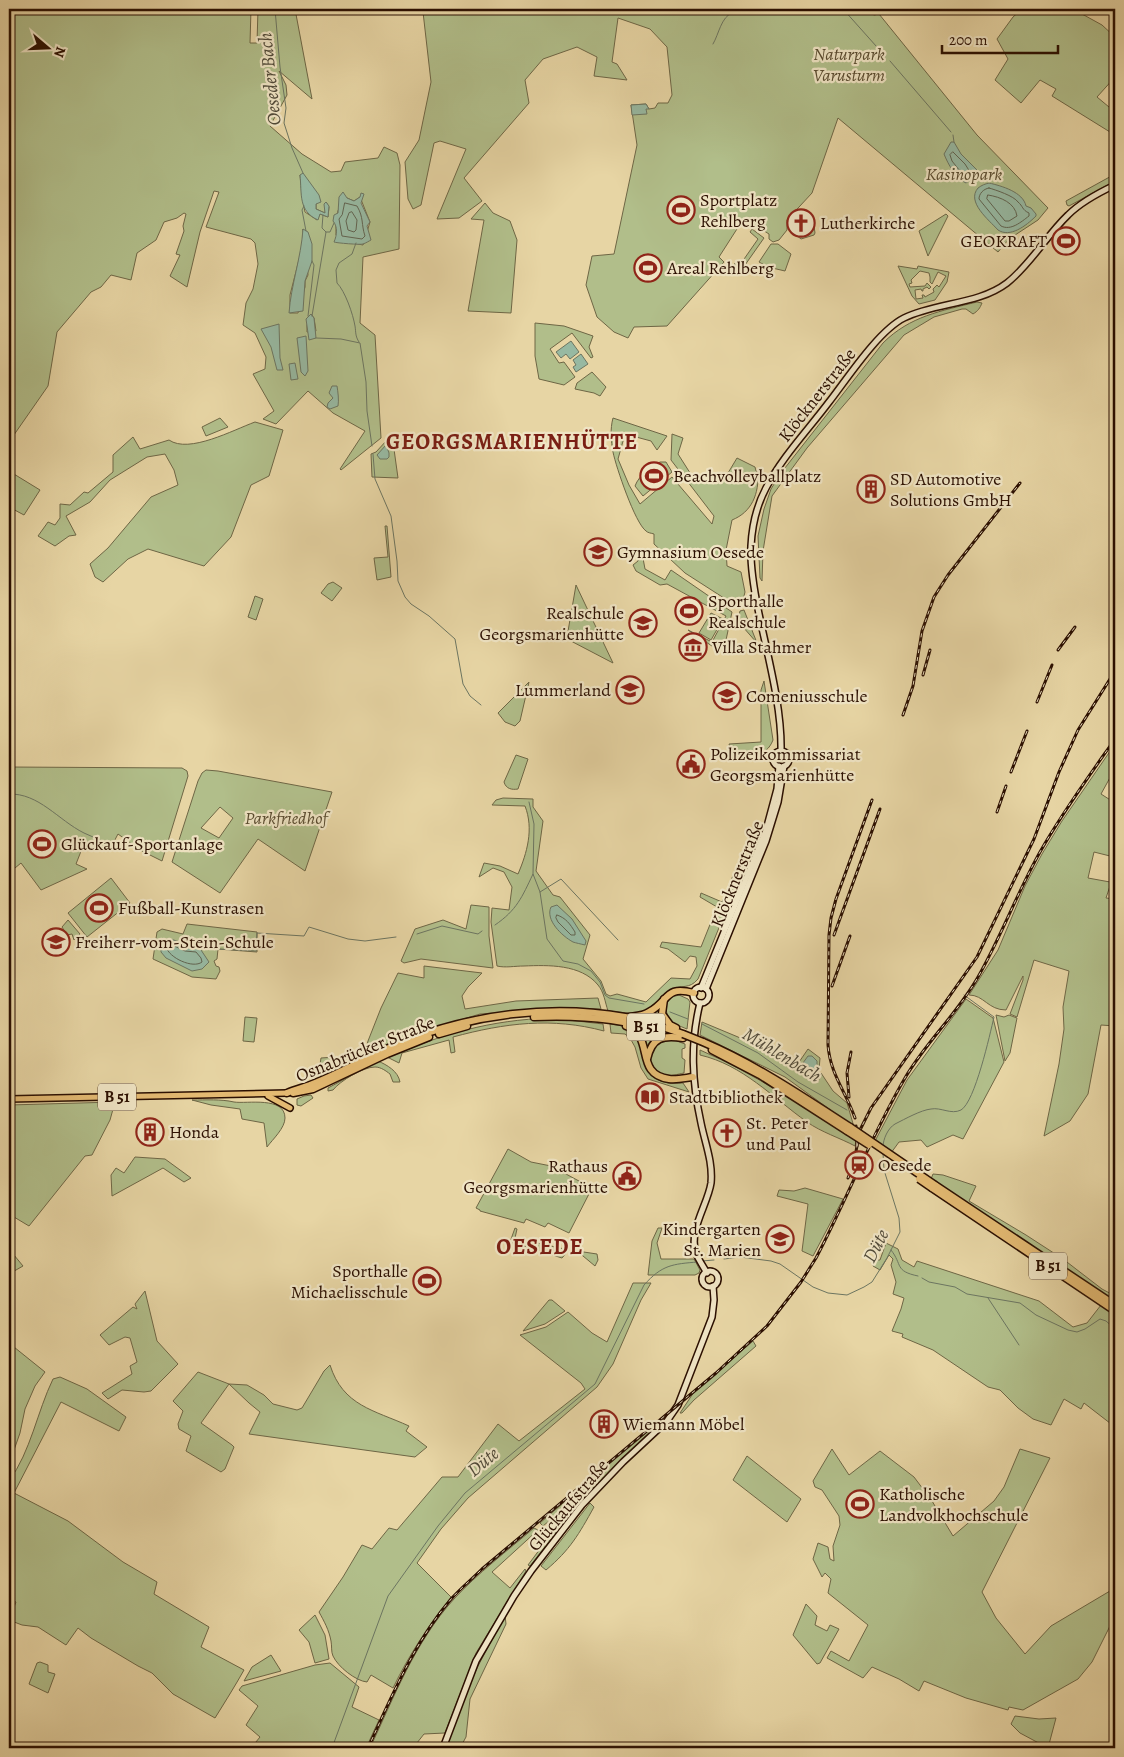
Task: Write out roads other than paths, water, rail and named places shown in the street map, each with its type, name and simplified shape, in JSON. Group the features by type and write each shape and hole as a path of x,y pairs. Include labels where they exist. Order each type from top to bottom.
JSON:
{"highway":[{"path":"626,1018 650,1012 674,991 680,990 694,993"},
{"path":"664,998 662,1014 665,1020 683,1036"},
{"name":"Osnabrücker Straße","path":"287,1093 297,1093 313,1089 366,1061 378,1052 407,1040 482,1018 530,1012 564,1011 626,1018 654,1024 735,1056 767,1074 1115,1306"},
{"name":"Osnabrücker Straße","path":"366,1061 430,1037 484,1022 529,1017 600,1016"},
{"path":"608,1017 636,1030 640,1034 651,1070 661,1077 673,1079 693,1077"},
{"name":"Osnabrücker Straße","path":"608,1017 683,1036"},
{"path":"647,1060 652,1044 658,1039 683,1036"},
{"name":"Osnabrücker Straße","path":"934,1186 1115,1311"}],"main road":[{"name":"Klöcknerstraße","path":"781,751 777,703 757,603 751,556 752,533 757,511 771,478 862,360 890,328 915,313 982,295 1000,288 1018,273 1068,215 1098,194 1115,185"},
{"path":"776,752 786,752 788,756 788,761 782,766 774,763 773,758 776,752"},
{"name":"Klöcknerstraße","path":"704,988 773,806 782,766"},
{"name":"Klöcknerstraße","path":"704,988 774,817 782,766"},
{"path":"750,879 756,860 755,857"},
{"path":"704,988 709,993 708,998 700,1003 696,1000 694,993 697,989 704,988"},
{"path":"700,1003 692,1049 693,1077 711,1166 711,1185 695,1234 694,1247 707,1273"},
{"name":"B 51","path":"9,1099 265,1095 287,1093"},
{"path":"265,1095 290,1108"},
{"path":"711,1272 717,1276 717,1282 713,1286 706,1286 703,1282 703,1277 707,1273 711,1272"},
{"name":"Glückaufstraße","path":"442,1748 476,1661 500,1616 522,1583 582,1505 667,1420 678,1405 712,1317 713,1286"}],"water":[{"path":"646,104 649,109 646,109 647,114 632,115 631,105"},
{"path":"951,142 954,142 961,154 981,174 980,177 973,178 966,183 956,175 944,154"},
{"path":"303,173 319,195 321,202 316,204 316,209 325,213 324,204 326,202 329,206 328,217 320,214 318,220 307,212 304,207 300,175"},
{"path":"989,183 1016,193 1036,216 1028,224 1013,232 1008,233 998,230 980,210 975,199 975,193 978,188"},
{"path":"343,192 347,198 354,201 360,197 361,193 364,194 361,203 370,222 367,226 371,240 364,244 334,242 336,226 333,221 334,215 338,213 339,197"},
{"path":"303,229 308,232 312,244 312,261 305,281 303,311 289,313 300,250"},
{"path":"311,314 314,318 316,338 309,340 306,319"},
{"path":"279,324 280,358 283,370 277,370 271,347 261,329"},
{"path":"306,336 308,371 305,376 301,372 297,338"},
{"path":"571,341 579,352 570,359 566,354 561,358 556,352"},
{"path":"581,354 588,364 576,372 573,367 576,365 573,360"},
{"path":"295,363 298,379 291,380 289,364"},
{"path":"332,386 337,386 338,406 330,409 327,407 333,398 329,393"},
{"path":"386,445 389,457 387,459 380,459 377,455"},
{"path":"557,905 572,919 586,941 585,945 573,942 564,936 552,922 550,917 551,907"},
{"path":"170,939 186,946 199,947 209,962 202,969 192,971 166,958 161,952 161,943"},
{"path":"808,1056 812,1056 817,1061 815,1075 800,1067"}],"waterway":[{"name":"Oeseder Bach","path":"275,9 286,108 284,123 303,173"},
{"path":"843,9 885,56"},
{"path":"713,44 725,18 732,13"},
{"path":"890,61 951,132"},
{"path":"953,135 954,142"},
{"path":"304,206 302,210 306,231"},
{"path":"312,316 326,232 322,228 323,215"},
{"path":"326,232 330,232 334,223"},
{"name":"Oeseder Bach","path":"356,243 352,254 339,263 336,270 337,283 348,303 359,342"},
{"path":"308,316 314,265 312,261"},
{"name":"Oeseder Bach","path":"316,338 341,339 360,343 372,446"},
{"name":"Oeseder Bach","path":"373,454 375,479 391,516 398,581 405,597 411,604 429,616 455,639 463,684 470,696 481,705"},
{"path":"9,794 20,795 39,802 75,828 109,844"},
{"name":"Oeseder Bach","path":"529,802 534,824 533,874"},
{"name":"Mühlenbach","path":"495,925 514,908 533,874 540,892 547,939 563,961 578,964 591,971 600,982 605,995 609,998 644,1004"},
{"path":"540,892 561,879 618,940"},
{"path":"417,934 442,926 478,934 482,931"},
{"name":"Mühlenbach","path":"218,949 256,951 257,933 304,936 309,927 348,939 365,941 396,937"},
{"name":"Düte","path":"883,1147 886,1134 895,1124 927,1110 957,1111 961,1110 966,1104 977,1082 994,1017 964,995"},
{"name":"Mühlenbach","path":"670,1012 688,1019"},
{"name":"Mühlenbach","path":"702,1024 758,1053 798,1082 847,1110"},
{"name":"Düte","path":"724,1259 740,1257 771,1261 780,1264 813,1287 828,1293 847,1295 872,1282 900,1232 899,1218 884,1170 883,1153"},
{"path":"891,1250 902,1270 918,1276"},
{"name":"Düte","path":"702,1261 714,1260"},
{"name":"Düte","path":"332,1748 388,1596 438,1526 465,1493 595,1384 644,1285 650,1278 662,1269 698,1262"},
{"path":"922,1278 929,1282 955,1287 967,1294 1020,1303 1036,1315 1068,1330 1077,1332 1100,1319 1106,1321 1115,1329"},
{"path":"988,1298 1019,1345"}],"railway":[{"path":"903,715 913,686 922,631 934,597 948,575 1020,483"},
{"path":"1058,650 1075,627"},
{"path":"923,675 930,650"},
{"path":"1037,702 1052,665"},
{"path":"859,1132 871,1108 977,957 1034,839 1059,772 1078,730 1115,671"},
{"path":"1011,772 1027,731"},
{"path":"368,1748 415,1651 438,1615 452,1598 482,1569 716,1373 767,1326 801,1282 816,1258 881,1122 905,1078 922,1052 970,990 1002,931 1048,837 1115,739"},
{"path":"997,812 1006,786"},
{"path":"855,1118 835,1074 829,1055 829,935 836,899 872,800"},
{"path":"834,935 880,809"},
{"path":"832,986 850,936"},
{"path":"849,1097 847,1073 851,1052"},
{"path":"856,1126 857,1146"},
{"path":"848,1178 854,1163 858,1140"}],"place":[{"name":"Sportplatz Rehlberg","path":"681,210"},
{"name":"Lutherkirche","path":"801,223"},
{"name":"GEOKRAFT","path":"1066,241"},
{"name":"Areal Rehlberg","path":"648,268"},
{"name":"Beachvolleyballplatz","path":"654,476"},
{"name":"SD Automotive Solutions GmbH","path":"871,489"},
{"name":"Gymnasium Oesede","path":"598,552"},
{"name":"Sporthalle Realschule","path":"689,611"},
{"name":"Realschule Georgsmarienhütte","path":"643,623"},
{"name":"Villa Stahmer","path":"693,647"},
{"name":"Lummerland","path":"630,690"},
{"name":"Comeniusschule","path":"727,696"},
{"name":"Polizeikommissariat Georgsmarienhütte","path":"691,764"},
{"name":"Glückauf-Sportanlage","path":"42,844"},
{"name":"Fußball-Kunstrasen","path":"99,908"},
{"name":"Freiherr-vom-Stein-Schule","path":"56,942"},
{"name":"Stadtbibliothek","path":"650,1097"},
{"name":"Honda","path":"150,1132"},
{"name":"St. Peter und Paul","path":"727,1133"},
{"name":"Oesede","path":"859,1165"},
{"name":"Rathaus Georgsmarienhütte","path":"627,1176"},
{"name":"Kindergarten St. Marien","path":"780,1239"},
{"name":"Sporthalle Michaelisschule","path":"427,1281"},
{"name":"Wiemann Möbel","path":"604,1424"},
{"name":"Katholische Landvolkhochschule","path":"860,1504"}],"district":[{"name":"GEORGSMARIENHÜTTE","path":"512,442"},
{"name":"OESEDE","path":"540,1247"}],"park label":[{"name":"Naturpark Varusturm","path":"849,64"},
{"name":"Kasinopark","path":"964,174"},
{"name":"Parkfriedhof","path":"286,818"}]}
